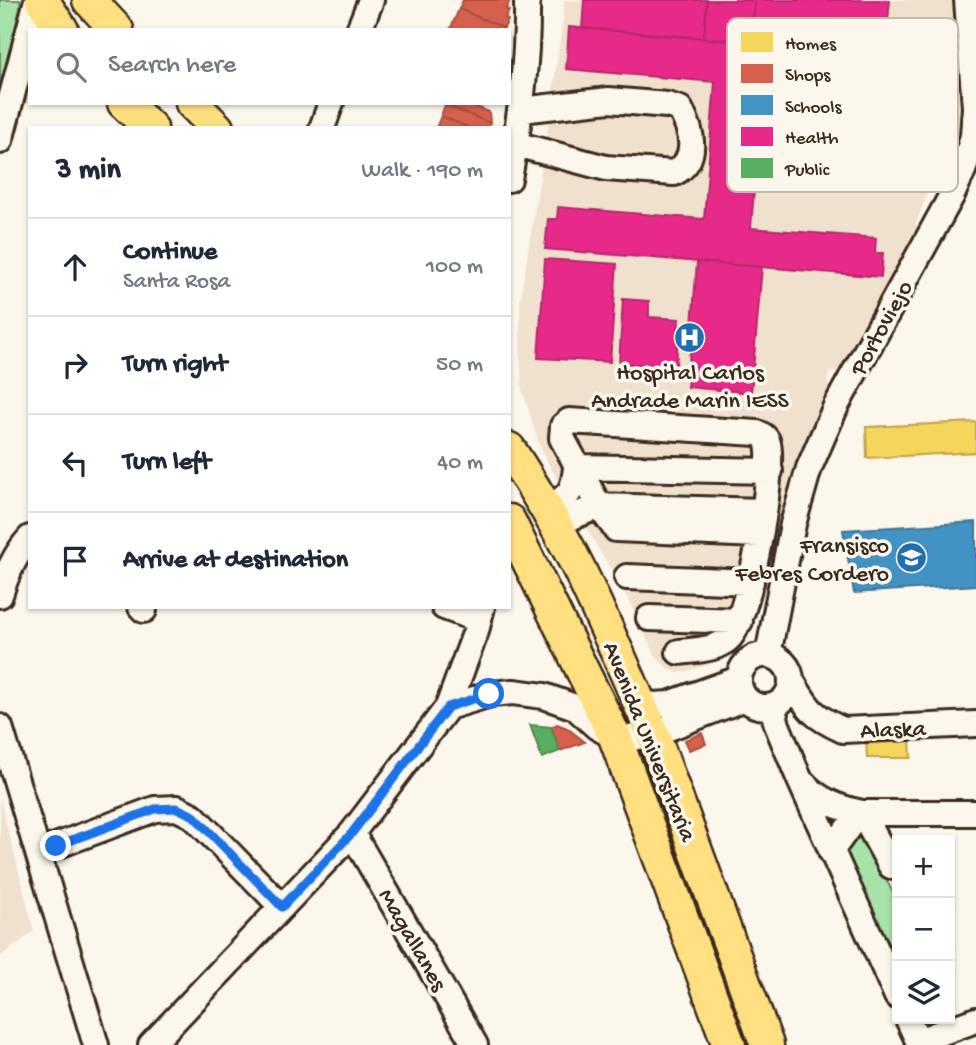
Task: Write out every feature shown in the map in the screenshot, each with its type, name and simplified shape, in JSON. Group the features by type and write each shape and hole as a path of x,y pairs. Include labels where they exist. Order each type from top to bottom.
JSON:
{"main road":[{"path":"39,0 60,28"},
{"path":"89,0 115,28"},
{"path":"126,105 149,126"},
{"path":"194,105 215,126"},
{"name":"Avenida Universitaria","path":"511,452 578,568 653,734 767,1045"},
{"name":"Avenida Universitaria","path":"511,525 615,737 729,1045"}],"street":[{"path":"31,28 39,0"},
{"path":"360,28 370,0"},
{"path":"511,167 521,110 527,0"},
{"name":"Portoviejo","path":"958,182 973,136 975,107 967,0"},
{"path":"0,141 28,40"},
{"path":"515,144 606,168 674,173 688,162 691,148 690,134 680,109 667,105 609,100 521,110"},
{"path":"323,126 330,105"},
{"name":"Portoviejo","path":"768,655 793,524 809,468 836,406 953,192"},
{"path":"679,652 704,649 729,639 740,621 751,582 770,471 768,442 765,436 758,433 569,421 563,426 562,438 576,467 616,530 759,535"},
{"path":"551,518 575,483 576,467"},
{"path":"576,467 770,471"},
{"path":"551,518 572,517 599,506 763,511"},
{"path":"0,595 7,574 28,540"},
{"path":"627,577 751,582"},
{"path":"151,1045 352,833 448,707 481,614 455,609"},
{"path":"649,618 740,621"},
{"path":"768,655 784,664 791,680 786,696 780,703 757,706 742,689 741,671 752,659 768,655"},
{"name":"Alaska","path":"791,680 808,709 825,722 843,730 976,724"},
{"path":"639,702 669,704 742,689"},
{"path":"448,707 489,694 513,692 544,696 575,708 597,727 615,737 632,738 653,734 742,689"},
{"path":"772,706 799,778 892,985"},
{"path":"0,727 96,1045"},
{"path":"799,778 827,802 862,813 976,813"},
{"path":"56,846 155,809 177,808 194,816 282,907"},
{"path":"831,851 862,813"},
{"path":"862,813 891,866"},
{"name":"Magallanes","path":"352,833 475,1045"},
{"path":"910,1024 919,1043 976,1020"}],"shaded area":[{"name":"Hospital Carlos Andrade Marin IESS","path":"564,0 961,0 962,91 958,150 958,18 727,18 727,192 928,192 916,223 920,232 841,372 829,372 827,383 832,388 814,425 748,638 729,658 685,672 678,673 668,669 656,657 622,587 546,459 522,389 520,301"},
{"path":"0,798 34,931 0,957"}],"green space":[{"path":"0,0 20,0 21,23 0,106"},
{"path":"858,831 892,890 892,971 838,847"}],"building: Homes":[{"path":"976,422 976,452 867,458 866,427"},
{"path":"910,737 911,758 867,758 866,738"}],"building: Shops":[{"path":"463,0 510,0 505,19 508,20 504,28 459,9"},
{"path":"459,9 504,28 451,28"},
{"path":"445,105 472,105 489,112 490,123"},
{"path":"445,105 490,123 489,126 465,126 441,116"},
{"path":"441,116 465,126 437,126"},
{"path":"557,724 585,742 560,751 551,727"},
{"path":"702,733 706,744 689,750 685,740"}],"building: Schools":[{"name":"Fransisco Febres Cordero","path":"976,522 976,585 854,593 843,530"}],"building: Health":[{"path":"584,0 707,0 704,38 582,28"},
{"path":"707,0 755,0 753,18 727,18 727,40 704,38"},
{"path":"755,0 890,0 888,18 753,18"},
{"path":"569,27 727,40 727,192 754,192 751,228 876,238 875,253 883,253 881,277 545,249 548,219 557,219 558,207 704,219 715,82 566,69"},
{"path":"545,259 617,264 610,362 538,358"},
{"path":"697,262 762,267 751,393 687,387"},
{"path":"623,299 649,301 649,317 679,319 676,367 619,363"}],"building: Public":[{"path":"530,725 551,727 560,751 542,758"}],"place":[{"name":"Hospital Carlos Andrade Marin IESS","path":"690,337"},
{"name":"Fransisco Febres Cordero","path":"912,558"}],"route":[{"path":"56,846 155,809 177,808 194,816 282,907 352,833 448,707 489,694"}]}
